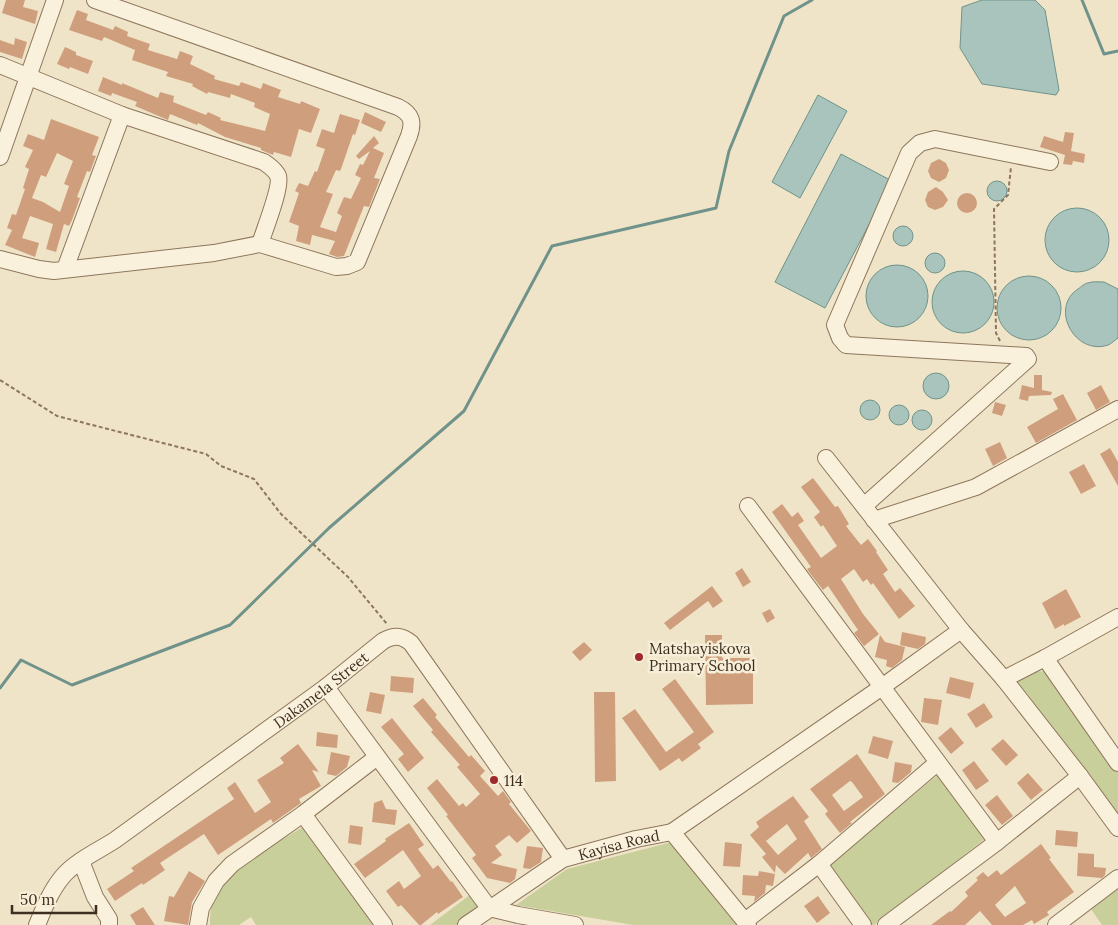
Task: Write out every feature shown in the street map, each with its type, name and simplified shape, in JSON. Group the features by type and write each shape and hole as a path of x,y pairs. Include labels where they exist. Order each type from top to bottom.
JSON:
{"street":[{"path":"0,155 55,0"},
{"path":"0,259 46,271 214,253 260,244 336,266 348,266 358,262 409,136 412,127 406,111 95,0"},
{"path":"0,65 122,115 264,162 274,169 279,177 277,192 260,244"},
{"path":"65,269 122,115"},
{"path":"864,506 1028,359 1026,356 846,345 840,338 835,326 909,153 920,143 935,139 1050,162"},
{"path":"874,520 976,487 1118,409"},
{"path":"826,458 961,630 1004,679 1118,828"},
{"path":"748,506 937,764 997,842"},
{"path":"1004,679 1046,658 1118,617"},
{"path":"672,832 961,630"},
{"name":"Dakamela Street","path":"37,925 53,890 63,875 81,861 115,840 326,687 383,641 390,637 398,636 405,638"},
{"path":"405,638 411,643 563,859"},
{"path":"1046,658 1118,763"},
{"path":"326,687 489,908 518,916 575,925"},
{"path":"198,925 201,908 216,881 232,864 303,814 376,757"},
{"path":"746,923 937,764"},
{"path":"886,925 997,842 1080,776"},
{"path":"303,814 384,925"},
{"name":"Kayisa Road","path":"466,925 563,859 636,839 672,832 746,923"},
{"path":"81,861 94,897 110,925"},
{"path":"819,864 863,925"},
{"path":"1056,925 1118,878"}],"path":[{"path":"1000,341 996,333 994,209 1008,195 1012,154"},
{"path":"0,380 57,416 206,454 221,466 254,479 281,514 348,577 386,623 405,638"}],"green space":[{"path":"1046,671 1118,772 1118,824 1016,689 1016,681 1031,672"},
{"path":"939,774 986,838 872,925 828,866"},
{"path":"306,825 378,925 256,925 251,917 239,925 210,925 211,909 217,895 226,882 250,860"},
{"path":"672,842 740,925 633,925 516,905 567,869"},
{"path":"1118,885 1118,925 1102,925 1089,906"},
{"path":"471,894 481,908 461,925 430,925"}],"water":[{"path":"982,0 1035,0 1045,10 1059,90 1056,95 982,84 960,48 962,7"},
{"path":"818,95 847,111 800,198 772,182"},
{"path":"841,154 892,181 825,308 775,282"},
{"path":"997,181 1004,184 1007,191 1004,198 997,201 990,198 987,191 990,184"},
{"path":"1077,208 1089,210 1100,217 1107,228 1109,240 1107,252 1100,263 1089,270 1077,272 1065,270 1054,263 1047,252 1045,240 1047,228 1054,217 1065,210"},
{"path":"903,226 910,229 913,236 910,243 903,246 896,243 893,236 896,229"},
{"path":"935,253 942,256 945,263 942,270 935,273 928,270 925,263 928,256"},
{"path":"897,265 909,268 919,274 925,284 928,296 925,308 919,318 909,324 897,327 885,324 875,318 869,308 866,296 869,284 875,274 885,268"},
{"path":"963,271 975,274 985,280 991,290 994,302 991,314 985,324 975,330 963,333 951,330 941,324 935,314 932,302 935,290 941,280 951,274"},
{"path":"1029,276 1041,278 1052,285 1059,296 1061,308 1059,320 1052,331 1041,338 1029,340 1017,338 1006,331 999,320 997,308 999,296 1006,285 1017,278"},
{"path":"1104,282 1118,289 1118,338 1108,345 1096,347 1085,344 1076,337 1066,318 1066,307 1070,297 1084,284"},
{"path":"936,373 945,377 949,386 945,395 936,399 927,395 923,386 927,377"},
{"path":"870,400 877,403 880,410 877,417 870,420 863,417 860,410 863,403"},
{"path":"899,405 906,408 909,415 906,422 899,425 892,422 889,415 892,408"},
{"path":"922,410 929,413 932,420 929,427 922,430 915,427 912,420 915,413"}],"building":[{"path":"6,0 25,0 23,7 38,11 35,24 2,13"},
{"path":"77,10 88,14 86,20 113,30 115,26 128,32 127,36 150,44 148,50 177,59 180,51 193,56 190,64 215,76 214,79 239,86 241,82 261,89 263,83 281,90 278,97 300,104 301,101 320,109 311,133 299,129 291,157 274,152 273,155 261,150 261,148 225,137 198,123 197,125 170,114 168,120 135,106 137,102 112,93 111,96 98,91 103,77 158,98 160,92 174,96 173,102 206,115 208,112 221,118 220,120 265,131 270,114 254,107 255,103 231,94 230,98 208,92 207,94 192,86 193,84 166,76 168,72 132,60 135,50 104,37 102,41 69,30"},
{"path":"15,38 27,42 22,59 0,52 0,40 14,45"},
{"path":"65,47 76,52 76,55 93,61 88,74 57,64"},
{"path":"365,112 386,122 381,132 361,123"},
{"path":"340,114 360,120 341,169 340,171 336,170 326,192 333,194 320,227 336,232 342,216 337,213 344,197 351,199 361,178 355,175 360,164 363,165 370,151 359,159 356,156 374,136 379,143 373,148 384,153 374,178 380,179 369,207 364,206 344,256 337,257 329,254 335,241 312,235 310,245 296,241 299,226 289,222 299,193 295,191 299,183 308,186 315,171 317,172 325,149 316,146 322,129 334,133"},
{"path":"51,119 99,137 92,155 96,156 90,172 87,171 77,197 80,198 72,220 69,226 64,224 56,252 46,249 53,224 30,216 22,238 39,243 35,257 5,245 12,230 7,228 12,214 16,215 25,189 23,188 29,169 25,167 33,150 23,146 28,134 44,140","holes":["57,153 73,161 64,184 69,186 60,212 32,198 41,175 46,177"]},
{"path":"1065,132 1074,133 1071,151 1085,154 1084,163 1073,161 1072,165 1063,164 1065,155 1040,147 1044,136 1063,142"},
{"path":"939,159 946,163 949,170 946,178 939,182 931,178 928,171 931,163"},
{"path":"936,187 943,192 948,200 943,207 935,210 928,207 925,200 928,192"},
{"path":"963,193 971,193 977,199 977,207 971,213 963,213 957,207 957,199"},
{"path":"1034,375 1042,375 1042,390 1052,392 1051,395 1029,396 1028,401 1019,399 1022,385 1034,388"},
{"path":"1101,385 1110,402 1096,410 1087,393"},
{"path":"1063,394 1077,420 1036,443 1027,427 1058,409 1053,399"},
{"path":"995,402 1006,405 1002,416 992,413"},
{"path":"1000,442 1007,458 993,466 985,449"},
{"path":"1110,448 1118,462 1118,486 1100,454"},
{"path":"1084,464 1096,486 1081,494 1069,472"},
{"path":"813,478 835,507 838,506 849,524 846,526 861,545 868,539 877,551 888,570 883,574 895,592 900,588 915,606 899,619 873,583 871,585 867,579 863,582 854,569 841,579 863,614 879,634 864,646 854,633 858,630 828,586 823,590 809,572 807,569 811,567 772,512 782,504 792,517 798,512 804,521 798,525 821,558 837,546 823,525 821,527 814,517 820,512 801,487"},
{"path":"742,568 751,582 743,587 735,573"},
{"path":"712,586 723,601 713,608 708,601 670,630 664,623"},
{"path":"1066,589 1081,617 1055,629 1042,603"},
{"path":"770,609 775,618 767,623 762,613"},
{"path":"902,632 926,637 925,644 918,649 900,645"},
{"path":"705,635 722,635 722,658 753,658 753,704 706,705"},
{"path":"880,635 885,642 905,647 902,660 892,668 886,666 887,660 875,657"},
{"path":"584,642 592,650 580,661 572,652"},
{"path":"391,676 414,678 413,693 390,691"},
{"path":"950,677 974,683 970,699 946,693"},
{"path":"675,679 714,732 698,744 701,748 682,762 679,758 660,771 622,718 635,709 666,752 694,732 662,689"},
{"path":"370,692 385,695 381,714 366,711"},
{"path":"594,692 615,692 616,781 595,782"},
{"path":"423,698 437,715 435,717 469,757 471,755 485,771 480,776 498,796 503,791 511,802 509,804 531,831 517,843 509,835 495,846 502,855 491,863 517,869 515,879 510,883 487,878 472,858 476,855 427,788 437,779 459,806 463,803 466,807 480,794 457,767 460,765 431,732 433,730 413,706"},
{"path":"924,698 942,700 938,725 921,722"},
{"path":"984,703 993,717 976,728 967,714"},
{"path":"392,718 424,758 408,772 398,759 404,754 381,727"},
{"path":"951,727 964,743 951,754 938,738"},
{"path":"317,732 338,735 337,748 316,746"},
{"path":"873,736 893,741 888,759 868,753"},
{"path":"1003,739 1018,755 1006,766 991,749"},
{"path":"298,744 319,772 312,770 321,786 299,799 301,803 273,823 271,819 218,855 204,834 160,863 165,870 115,901 107,889 134,871 131,868 234,799 227,788 235,782 255,813 271,802 257,780 284,763 280,758"},
{"path":"331,752 350,756 347,767 336,776 327,774"},
{"path":"857,754 885,794 850,822 852,823 840,833 825,814 828,811 810,789","holes":["850,781 863,797 844,811 832,795"]},
{"path":"974,761 989,781 976,790 962,770"},
{"path":"895,762 912,765 911,772 898,783 892,782"},
{"path":"1028,773 1043,790 1031,800 1017,783"},
{"path":"997,795 1013,816 1002,825 985,805"},
{"path":"793,796 809,817 804,821 822,849 811,858 808,853 785,874 776,865 775,873 762,857 766,854 750,835 759,827 756,822","holes":["787,824 797,839 778,855 766,841"]},
{"path":"382,800 386,809 397,810 395,825 372,822 374,803"},
{"path":"409,823 424,845 418,849 433,869 438,865 463,897 438,914 437,912 421,925 401,905 398,907 386,891 399,881 404,889 421,876 403,850 365,878 354,864 386,841 385,839"},
{"path":"350,825 363,827 361,845 348,843"},
{"path":"1056,830 1078,832 1077,847 1055,845"},
{"path":"725,842 742,844 740,867 723,866"},
{"path":"1041,844 1051,858 1049,859 1074,892 1047,912 1049,915 1034,924 1032,920 1023,925 992,925 980,911 965,925 931,925 951,912 968,896 965,892 978,880 976,878 983,872 988,877 997,870 1001,875","holes":["1015,886 1026,903 1005,917 995,905"]},
{"path":"527,846 543,848 541,862 530,869 523,868"},
{"path":"1078,853 1094,854 1094,867 1106,868 1105,875 1102,878 1077,876"},
{"path":"189,871 205,881 192,902 188,925 164,921 169,896 174,897"},
{"path":"759,871 775,874 773,886 766,885 765,893 754,902 755,896 742,895 743,875 758,876"},
{"path":"818,896 830,913 817,923 804,906"},
{"path":"143,907 155,925 136,925 130,915"}],"waterway":[{"path":"0,688 21,660 72,685 230,625 329,528 464,411 552,246 716,208 729,151 784,16 812,0"},
{"path":"1082,0 1104,54 1118,51"}],"place":[{"name":"Matshayiskova Primary School","path":"639,657"},
{"name":"114","path":"494,780"}]}
